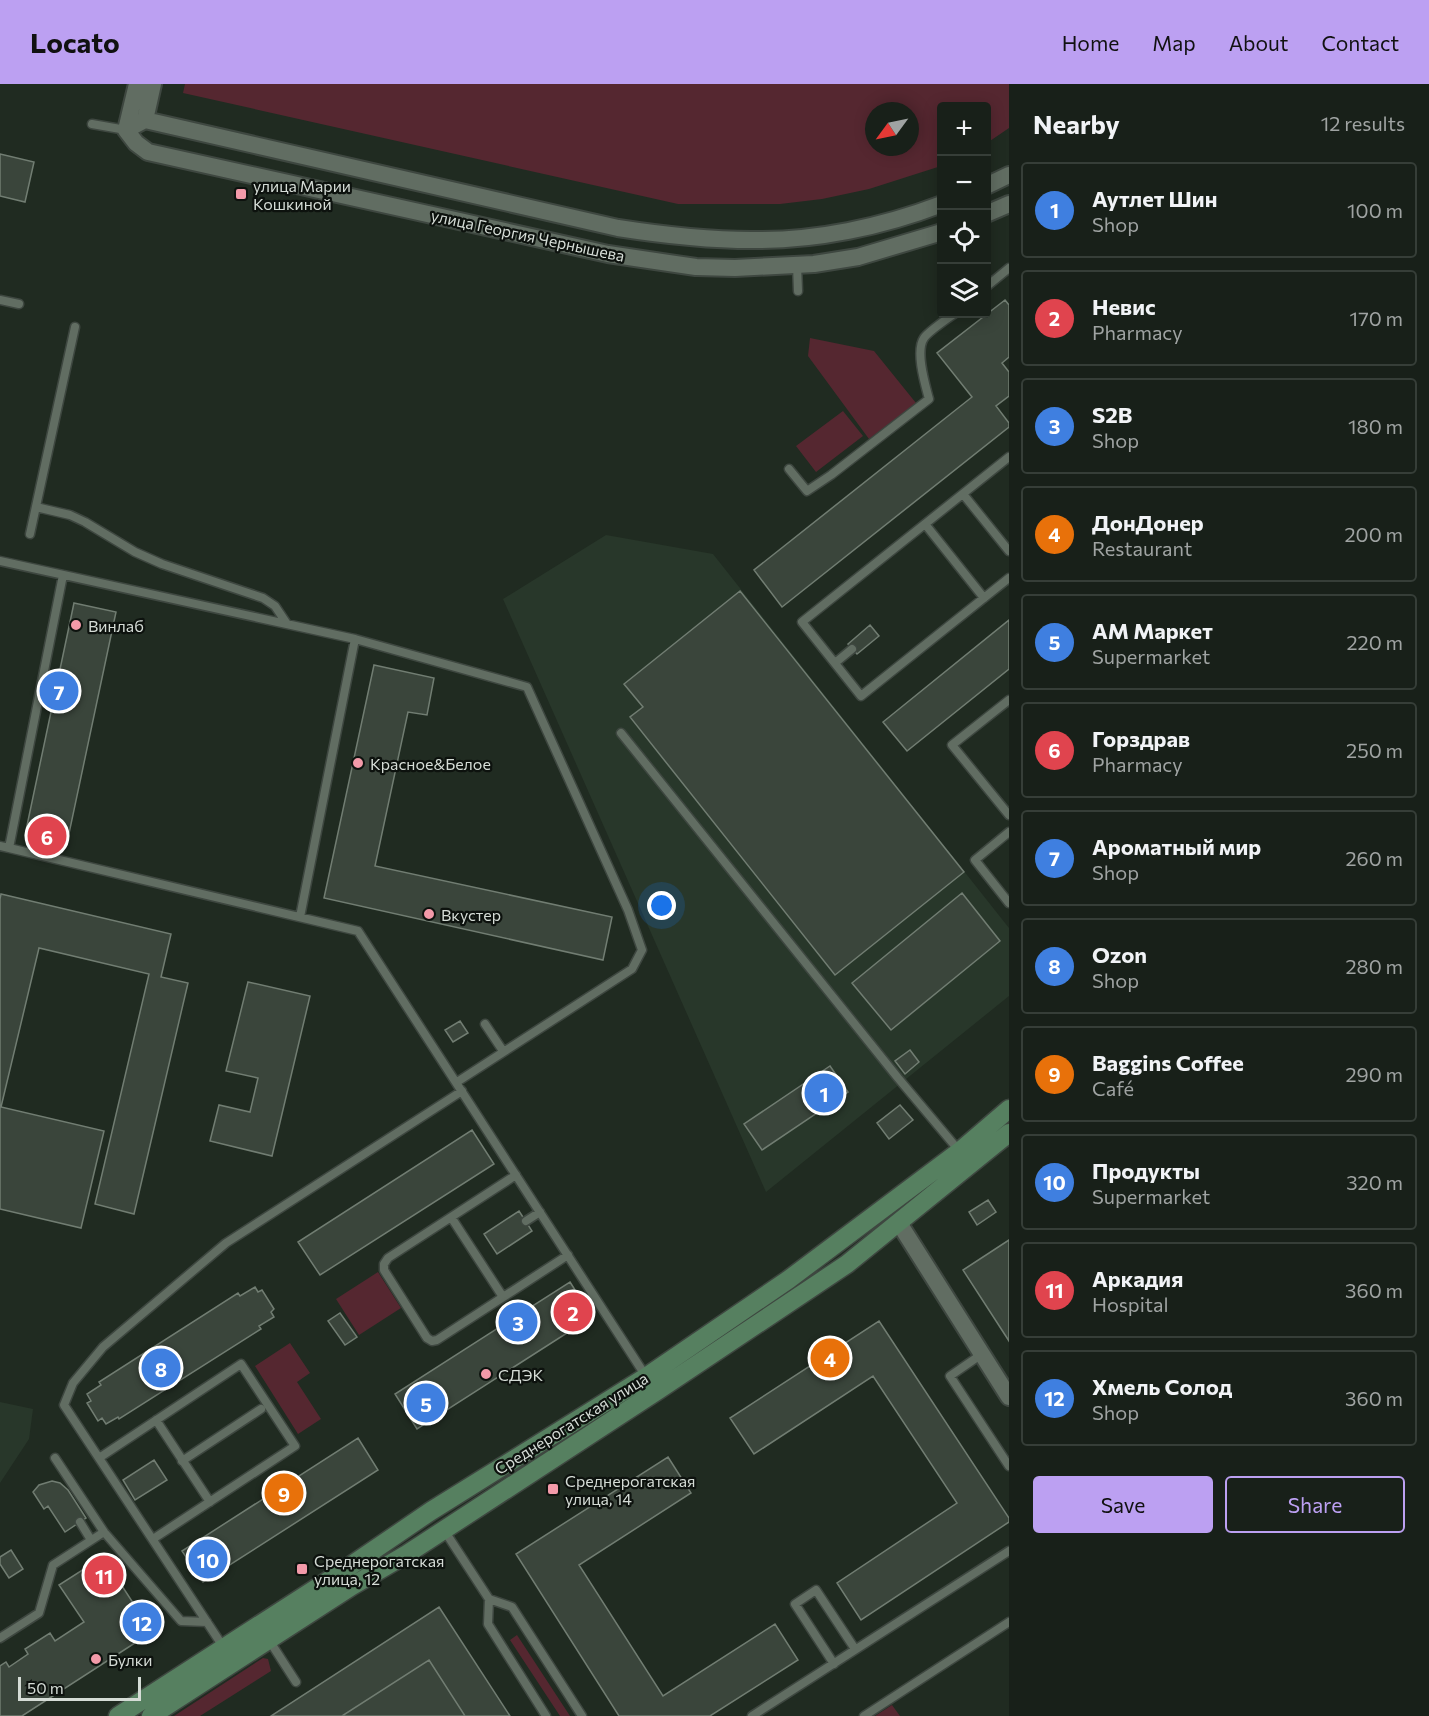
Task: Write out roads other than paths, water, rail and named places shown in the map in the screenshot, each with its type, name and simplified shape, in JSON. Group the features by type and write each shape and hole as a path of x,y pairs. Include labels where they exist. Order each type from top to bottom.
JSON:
{"street":[{"path":"126,130 137,84"},
{"path":"126,130 145,120 153,84"},
{"name":"улица Георгия Чернышева","path":"145,120 618,228 663,234 717,239 785,239 880,224 937,206"},
{"name":"улица Георгия Чернышева","path":"126,130 136,143 148,152 608,254 696,267 797,265 858,257 937,233"},
{"path":"991,184 1009,175"},
{"path":"991,212 1009,204"},
{"name":"Среднерогатская улица","path":"118,1716 229,1655 422,1517 651,1384 847,1264 899,1223 965,1158 1009,1109"},
{"name":"Среднерогатская улица","path":"264,1632 444,1530 651,1384 788,1280 965,1158 1009,1133"},
{"path":"899,1223 1009,1397"},
{"name":"Среднерогатская улица","path":"151,1716 229,1655"}],"lane":[{"path":"92,124 126,130"},
{"path":"797,265 798,291"},
{"path":"991,284 1009,268"},
{"path":"0,300 19,304"},
{"path":"789,469 807,491 929,399 921,349 924,338 949,318"},
{"path":"30,534 75,327"},
{"path":"1009,458 802,622 861,696 1009,578"},
{"path":"963,494 1009,551"},
{"path":"36,507 70,515 135,552 162,564 263,598 275,606 287,624"},
{"path":"925,524 984,598"},
{"path":"0,561 355,639 527,687 628,910 642,950 632,969 457,1082"},
{"path":"63,575 4,847 358,931 651,1384"},
{"path":"300,917 355,639"},
{"path":"835,663 852,649"},
{"path":"1009,700 952,745 1009,815"},
{"path":"621,733 883,1060 965,1158"},
{"path":"1009,832 975,860 1009,903"},
{"path":"485,1024 503,1051"},
{"path":"229,1655 153,1539 127,1494 99,1458 64,1405 73,1383 103,1347 226,1244 462,1091"},
{"path":"516,1174 388,1258 384,1264 384,1270 427,1338 432,1341 437,1340 568,1255"},
{"path":"526,1221 540,1212"},
{"path":"451,1217 503,1297"},
{"path":"982,1354 950,1376 1009,1466"},
{"path":"99,1458 241,1364 295,1446 153,1539"},
{"path":"182,1461 261,1409"},
{"path":"156,1420 210,1502"},
{"path":"55,1458 104,1532 181,1621 207,1622"},
{"path":"80,1522 91,1540"},
{"path":"444,1530 489,1599 488,1624 546,1716"},
{"path":"0,1638 39,1612 53,1565 104,1532"},
{"path":"752,1716 1009,1551"},
{"path":"834,1664 795,1605 816,1590 855,1649"},
{"path":"489,1599 512,1607 582,1716"},
{"path":"864,1716 1009,1622"},
{"path":"264,1632 296,1682"}],"place":[{"name":"улица Марии Кошкиной","path":"241,194"},
{"name":"Винлаб","path":"76,625"},
{"name":"Ароматный мир","path":"59,691"},
{"name":"Красное&Белое","path":"358,763"},
{"name":"Горздрав","path":"47,836"},
{"name":"Вкустер","path":"429,914"},
{"name":"Аутлет Шин","path":"824,1093"},
{"name":"Невис","path":"573,1312"},
{"name":"S2B","path":"518,1322"},
{"name":"ДонДонер","path":"830,1358"},
{"name":"Ozon","path":"161,1368"},
{"name":"СДЭК","path":"486,1374"},
{"name":"АМ Маркет","path":"426,1403"},
{"name":"Среднерогатская улица, 14","path":"553,1489"},
{"name":"Baggins Coffee","path":"284,1493"},
{"name":"Продукты","path":"208,1559"},
{"name":"Среднерогатская улица, 12","path":"302,1569"},
{"name":"Аркадия","path":"104,1575"},
{"name":"Хмель Солод","path":"142,1622"},
{"name":"Булки","path":"96,1659"}]}
